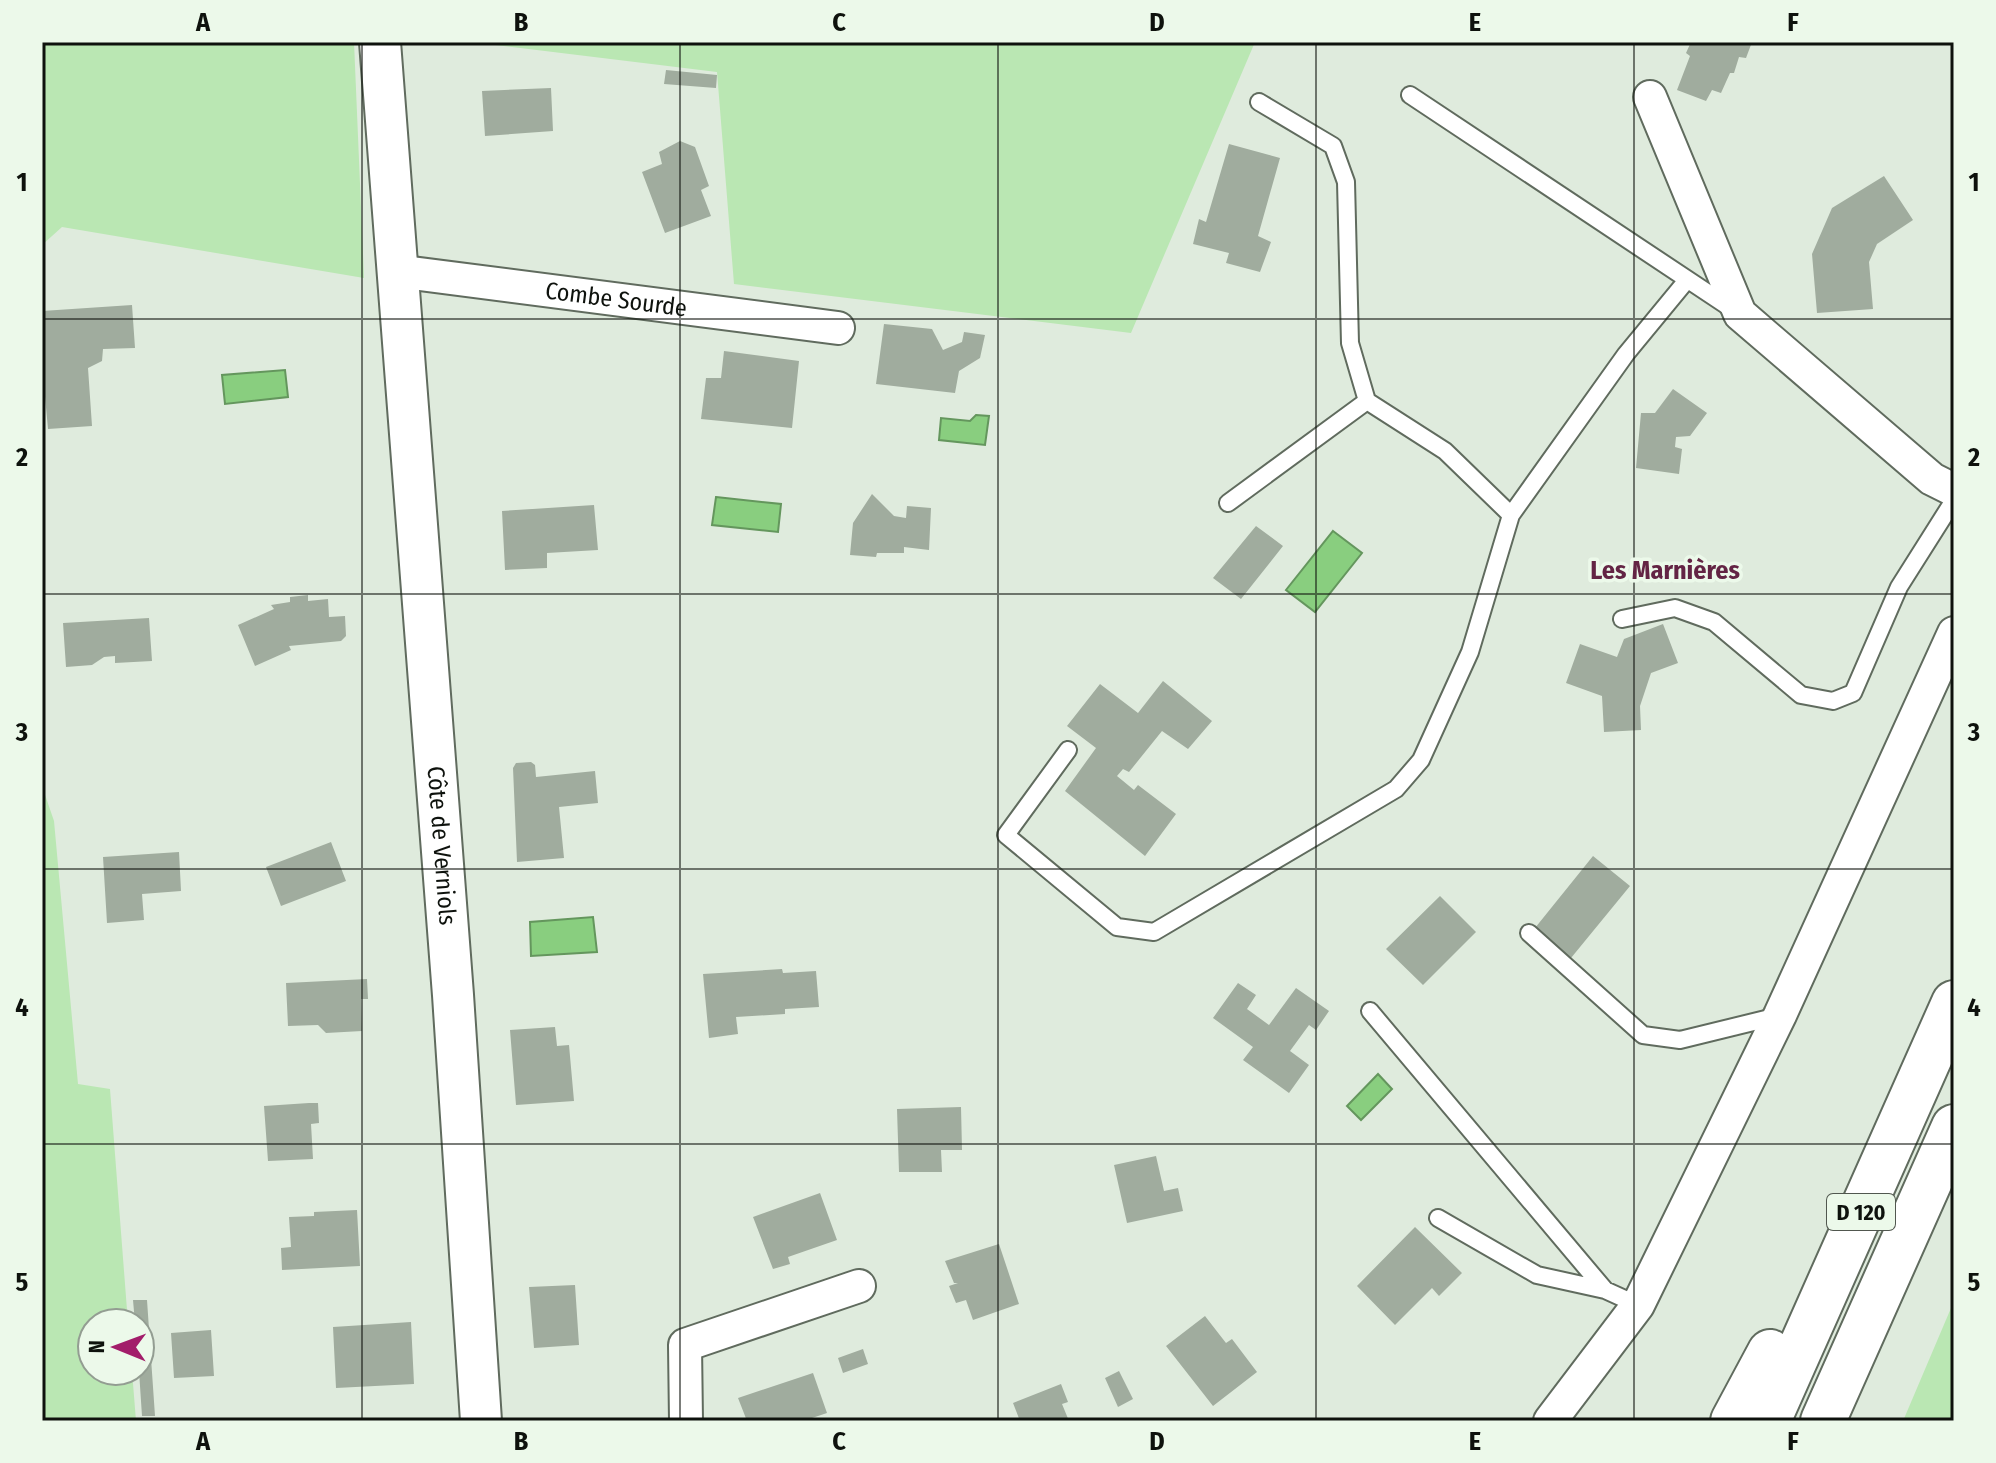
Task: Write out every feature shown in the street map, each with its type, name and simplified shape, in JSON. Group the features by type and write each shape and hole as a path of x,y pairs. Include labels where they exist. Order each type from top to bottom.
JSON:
{"highway":[{"name":"D 120","path":"1768,1421 1954,1003"},
{"path":"1733,1421 1928,1062"},
{"name":"D 120","path":"1823,1421 1954,1127"}],"street":[{"name":"Côte de Verniols","path":"380,42 453,995 481,1421"},
{"path":"1650,97 1740,314 1932,479 1954,490"},
{"name":"Combe Sourde","path":"396,271 838,328"},
{"path":"1550,1421 1638,1305 1780,1015 1954,633"},
{"path":"686,1421 685,1345 859,1286"}],"lane":[{"path":"1410,95 1740,314"},
{"path":"1259,102 1333,146 1346,182 1350,343 1367,401 1445,451 1511,515"},
{"path":"1068,750 1006,835 1117,927 1154,932 1396,789 1421,760 1470,652 1511,515 1626,354 1687,280"},
{"path":"1228,503 1367,401"},
{"path":"1622,619 1675,608 1714,622 1801,695 1833,701 1853,693 1899,587 1954,500"},
{"path":"1529,933 1643,1035 1680,1040 1780,1015"},
{"path":"1370,1011 1605,1290"},
{"path":"1438,1218 1537,1275 1605,1290 1638,1305"}],"shaded area":[{"path":"42,42 354,42 364,278 62,227 42,245"},
{"path":"470,42 1255,42 1131,333 734,284 717,72"},
{"path":"285,370 288,397 225,404 222,375"},
{"path":"976,415 989,416 985,445 939,440 941,418 970,421"},
{"path":"716,497 781,504 778,532 712,525"},
{"path":"1333,531 1362,553 1315,612 1286,590"},
{"path":"42,786 54,821 78,1084 110,1089 127,1307 76,1307 76,1387 133,1387 136,1421 42,1421"},
{"path":"593,917 597,952 531,956 530,922"},
{"path":"1378,1074 1392,1089 1361,1120 1347,1106"},
{"path":"1954,1301 1954,1421 1903,1421"}],"building":[{"path":"1691,42 1752,42 1746,58 1739,57 1734,73 1730,73 1721,93 1712,90 1706,101 1677,90 1690,56 1686,53"},
{"path":"666,70 717,75 716,88 664,84"},
{"path":"551,88 553,131 485,136 482,91"},
{"path":"680,141 695,147 709,186 701,190 711,216 665,233 642,172 662,164 659,152"},
{"path":"1229,144 1280,158 1258,236 1271,242 1260,272 1226,263 1229,253 1193,244 1199,219 1206,222"},
{"path":"1884,176 1913,220 1877,244 1869,262 1873,309 1817,313 1812,254 1832,208"},
{"path":"132,305 135,348 103,349 102,361 88,368 92,426 48,429 42,364 42,311"},
{"path":"884,324 932,329 943,350 962,342 964,332 985,335 980,358 959,371 955,393 876,384"},
{"path":"724,351 799,361 792,428 701,419 706,378 721,378"},
{"path":"1673,389 1707,413 1690,436 1676,437 1675,447 1682,449 1679,474 1636,468 1641,413 1655,413"},
{"path":"872,494 894,516 906,518 907,506 931,508 929,550 904,547 904,553 877,553 876,557 850,555 853,523"},
{"path":"594,505 598,550 547,553 547,568 505,570 502,511"},
{"path":"1256,526 1283,546 1241,599 1213,578"},
{"path":"308,595 308,601 328,599 329,617 345,616 346,636 341,641 289,646 291,650 255,666 238,625 274,609 271,605 290,602 290,597"},
{"path":"149,618 152,661 115,663 115,656 104,657 92,665 66,667 63,623"},
{"path":"1663,624 1678,663 1651,673 1640,706 1641,730 1604,732 1602,696 1566,683 1580,644 1617,657 1624,639"},
{"path":"1163,681 1212,721 1188,749 1162,731 1129,772 1123,769 1117,776 1134,790 1138,785 1176,814 1145,856 1065,791 1096,748 1067,726 1100,684 1138,713"},
{"path":"531,762 535,765 536,777 595,771 598,803 559,807 564,858 517,862 513,768 516,763"},
{"path":"331,842 346,881 281,906 266,867"},
{"path":"179,852 181,891 142,894 144,920 107,923 103,857"},
{"path":"1593,856 1630,886 1571,958 1535,928"},
{"path":"1440,896 1476,932 1423,985 1386,949"},
{"path":"782,969 783,973 816,971 819,1007 785,1009 785,1014 736,1017 738,1034 709,1038 703,974"},
{"path":"367,979 368,999 361,999 362,1031 326,1033 318,1025 288,1026 286,983"},
{"path":"1238,983 1256,995 1247,1009 1269,1025 1296,988 1329,1011 1316,1030 1309,1025 1290,1051 1309,1065 1289,1093 1243,1060 1253,1047 1213,1018"},
{"path":"555,1027 557,1046 569,1045 574,1101 516,1105 510,1030"},
{"path":"318,1103 319,1123 311,1124 313,1159 268,1161 264,1106"},
{"path":"961,1107 962,1150 941,1150 942,1172 899,1172 897,1109"},
{"path":"1156,1156 1164,1191 1178,1188 1183,1211 1127,1223 1114,1165"},
{"path":"820,1193 837,1240 788,1257 790,1264 773,1269 753,1217"},
{"path":"357,1210 360,1266 282,1270 281,1248 291,1247 289,1217 314,1216 314,1212"},
{"path":"1415,1227 1462,1273 1439,1296 1432,1288 1395,1325 1357,1286"},
{"path":"999,1244 1019,1304 973,1320 966,1300 956,1303 949,1286 958,1283 954,1283 945,1261"},
{"path":"575,1285 579,1345 534,1348 529,1287"},
{"path":"133,1300 147,1300 147,1307 134,1307"},
{"path":"1205,1316 1226,1343 1232,1339 1257,1372 1213,1406 1166,1346"},
{"path":"411,1322 414,1384 336,1388 333,1327"},
{"path":"211,1330 214,1376 174,1378 171,1333"},
{"path":"863,1349 868,1364 843,1373 838,1358"},
{"path":"1119,1371 1133,1399 1118,1407 1105,1378"},
{"path":"813,1373 827,1413 803,1421 747,1421 738,1398"},
{"path":"1061,1384 1068,1402 1062,1404 1069,1421 1020,1421 1013,1403"},
{"path":"140,1387 153,1387 155,1416 142,1416"}],"district":[{"name":"Les Marnières","path":"1665,570"}]}
